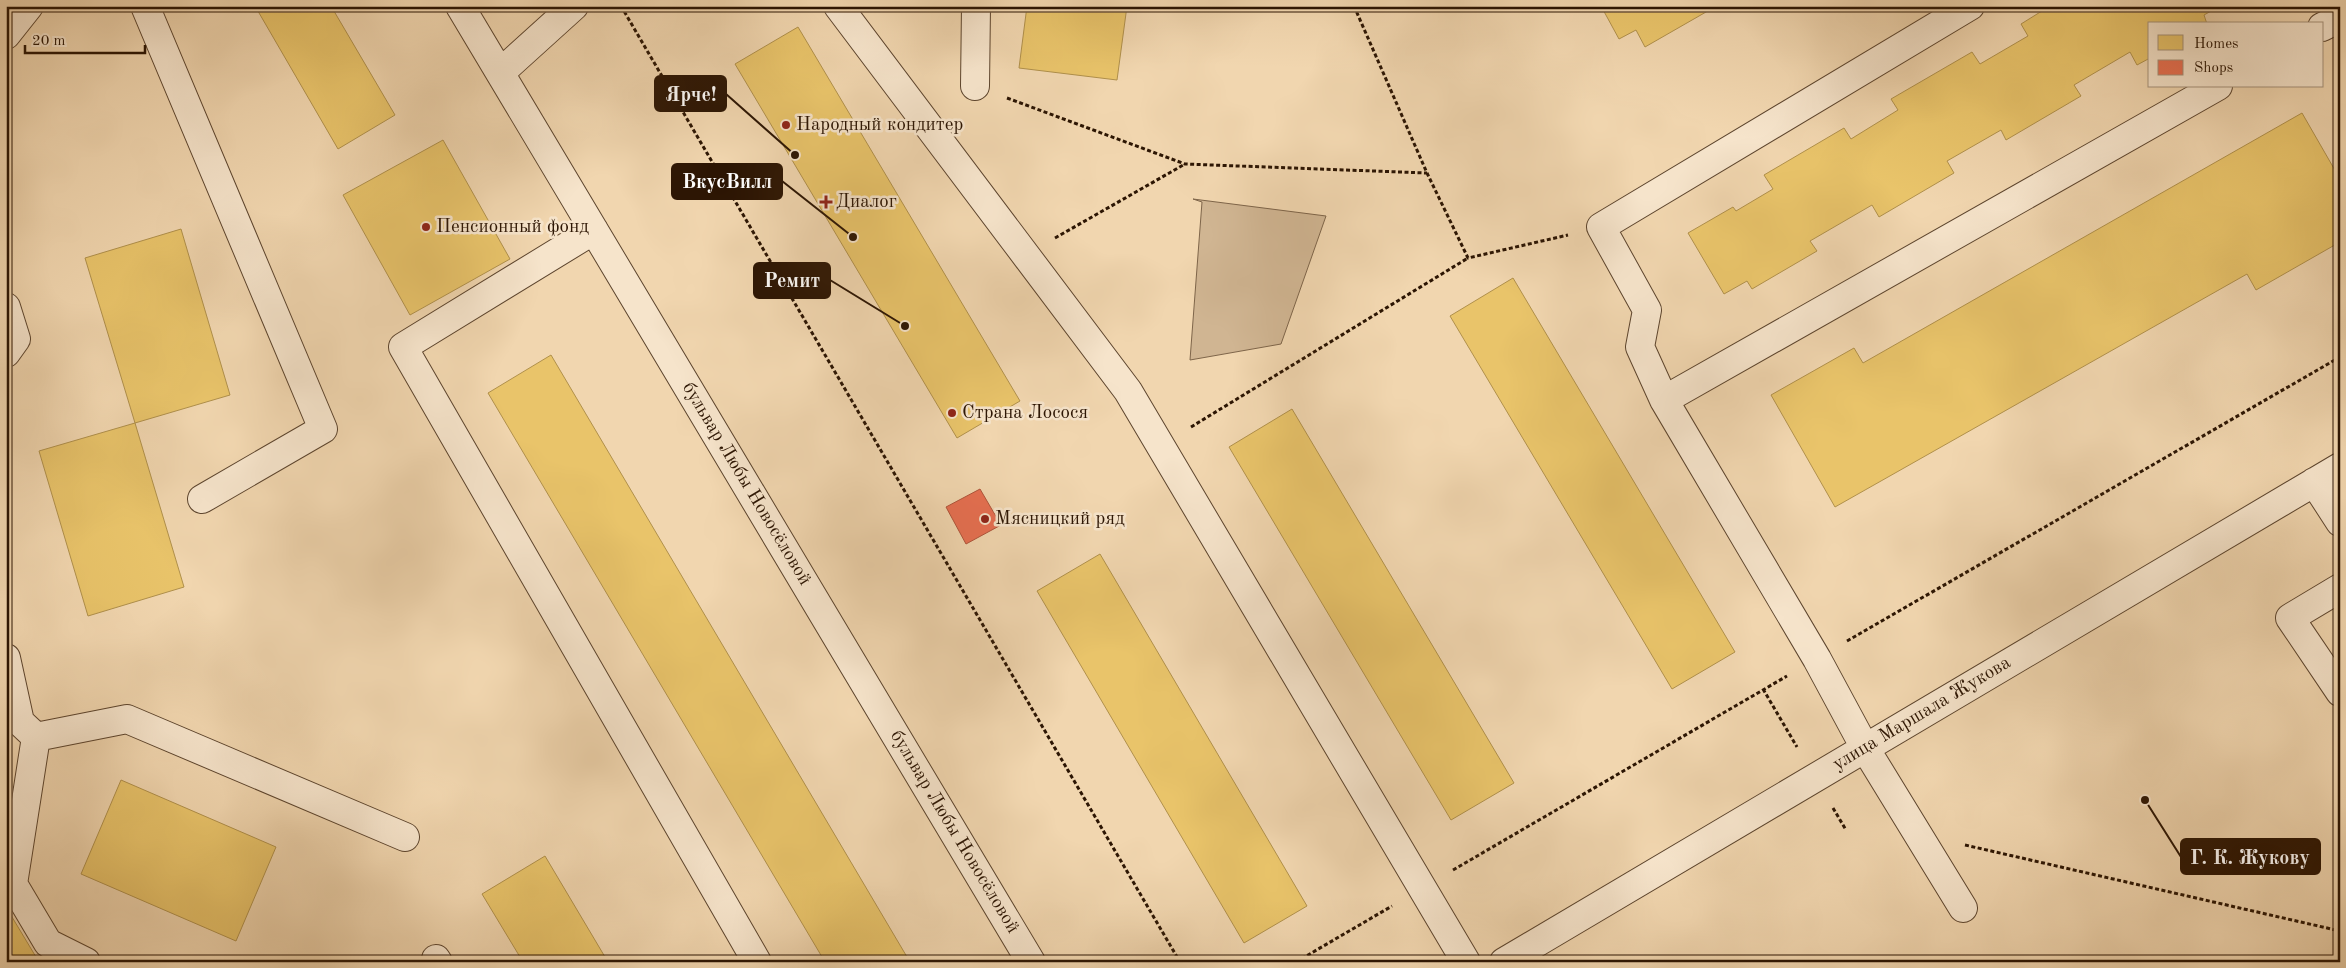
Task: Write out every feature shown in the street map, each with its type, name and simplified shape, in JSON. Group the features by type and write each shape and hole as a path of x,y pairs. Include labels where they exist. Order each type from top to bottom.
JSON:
{"street":[{"path":"6,35 28,6"},
{"path":"145,6 323,429 202,500"},
{"name":"бульвар Любы Новосёловой","path":"460,6 1031,962"},
{"path":"500,73 574,6"},
{"path":"838,6 1128,390 1466,962"},
{"path":"975,86 976,6"},
{"path":"1963,908 1865,748 1816,658 1664,400 1640,347 1647,310 1600,227 1970,6"},
{"path":"2324,27 2340,18"},
{"path":"1664,400 2214,88"},
{"path":"594,230 403,347 757,962"},
{"path":"6,307 16,339 6,353"},
{"name":"улица Маршала Жукова","path":"1504,962 2340,467"},
{"path":"2314,482 2340,522"},
{"path":"2340,588 2290,618 2340,692"},
{"path":"6,658 20,722 36,737"},
{"path":"36,737 126,719 405,837"},
{"path":"36,737 13,884 48,943 86,962"}],"path":[{"path":"621,6 1180,962"},
{"path":"1354,6 1427,173 1468,258"},
{"path":"975,86 1185,164 1427,173"},
{"path":"1026,255 1185,164"},
{"path":"1161,445 1468,258 1600,227"},
{"path":"1963,844 2340,931"}],"shaded area":[{"path":"1193,199 1326,216 1281,344 1190,360 1202,202"}],"building: Homes":[{"path":"255,6 331,6 395,115 338,149"},
{"path":"1027,6 1127,6 1117,80 1019,68"},
{"path":"1601,6 1712,6 1713,8 1645,47 1636,30 1619,39"},
{"path":"2050,6 2220,6 2204,15 2206,22 2148,22 2148,59 2137,65 2130,52 2074,85 2081,96 2006,140 2001,130 1947,161 1954,173 1879,217 1872,205 1810,241 1817,251 1752,289 1747,281 1724,294 1688,233 1733,207 1736,211 1773,189 1764,175 1844,128 1851,139 1898,110 1891,99 1972,52 1980,64 2028,36 2021,24"},
{"path":"798,27 1020,401 957,438 735,64"},
{"path":"2302,113 2340,179 2340,242 2256,290 2247,274 1835,507 1771,395 1854,348 1863,363"},
{"name":"Пенсионный фонд","path":"443,140 510,259 410,315 343,195"},
{"path":"181,229 230,395 135,423 85,258"},
{"path":"1513,278 1735,652 1672,689 1450,316"},
{"path":"551,355 910,962 825,962 488,393"},
{"path":"1292,409 1514,783 1451,820 1229,447"},
{"path":"135,423 184,587 88,616 39,451"},
{"path":"1100,554 1307,906 1244,943 1037,591"},
{"path":"121,780 276,847 236,941 81,874"},
{"path":"545,856 608,962 523,962 482,894"},
{"path":"6,907 39,962 6,962"}],"building: Shops":[{"path":"980,489 1001,525 966,544 946,507"}],"place":[{"name":"Народный кондитер","path":"786,125"},
{"name":"Ярче!","path":"795,155"},
{"name":"Диалог","path":"826,202"},
{"name":"Пенсионный фонд","path":"426,227"},
{"name":"ВкусВилл","path":"853,237"},
{"name":"Ремит","path":"905,326"},
{"name":"Страна Лосося","path":"952,413"},
{"name":"Мясницкий ряд","path":"985,519"},
{"name":"Г. К. Жукову","path":"2145,800"}]}
